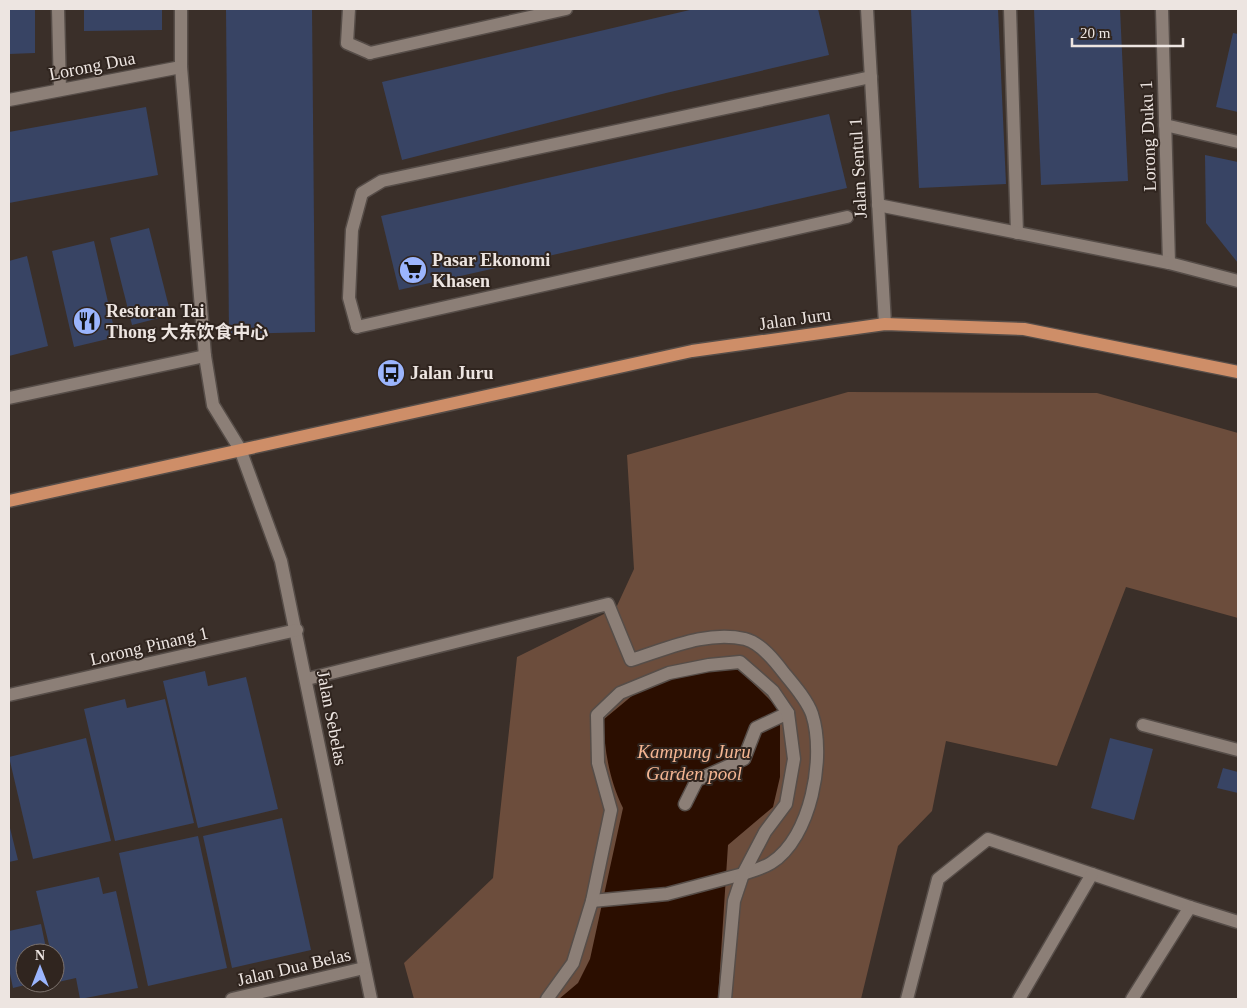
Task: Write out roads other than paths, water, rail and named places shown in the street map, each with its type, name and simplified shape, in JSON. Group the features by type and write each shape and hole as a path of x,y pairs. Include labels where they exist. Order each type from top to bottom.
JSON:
{"main road":[{"name":"Jalan Juru","path":"9,501 692,351 885,324 1024,329 1238,372"}],"street":[{"path":"58,9 60,90"},
{"name":"Jalan Sebelas","path":"181,9 181,67 205,356 212,405 240,449 281,561 297,630 371,999"},
{"path":"349,9 347,43 370,53 566,9"},
{"name":"Jalan Sentul 1","path":"866,9 885,324"},
{"path":"1010,9 1017,233"},
{"name":"Lorong Duku 1","path":"1162,9 1168,263"},
{"name":"Lorong Dua","path":"9,100 181,67"},
{"path":"847,216 357,328 349,298 352,230 362,193 382,181 870,77"},
{"path":"1165,125 1238,142"},
{"path":"878,205 1168,263 1238,281"},
{"path":"9,398 205,356"},
{"path":"306,679 608,604 631,660 704,638 746,640 770,655 796,688 812,714 816,746 815,777 807,814 792,842 771,863 743,874 667,894 592,901"},
{"name":"Lorong Pinang 1","path":"9,695 297,630"},
{"path":"546,999 573,963 592,901 611,810 598,763 596,715 620,693 669,673 740,662 774,691 788,713 794,759 786,804 766,832 743,874 734,901 725,999"},
{"path":"685,804 697,780 744,759 756,728 788,713"},
{"path":"1143,725 1238,750"},
{"path":"907,999 938,878 988,839 1238,922"},
{"path":"1019,999 1092,874"},
{"path":"1132,999 1190,907"},
{"name":"Jalan Dua Belas","path":"232,999 364,968"}],"water":[{"name":"Kampung Juru Garden pool","path":"737,667 780,710 780,777 773,807 728,845 718,999 559,999 578,983 590,959 623,808 614,787 608,765 603,720 633,695 685,674"}],"place":[{"name":"Pasar Ekonomi Khasen","path":"413,270"},
{"name":"Restoran Tai Thong 大东饮食中心","path":"87,321"},
{"name":"Jalan Juru","path":"391,373"}]}
